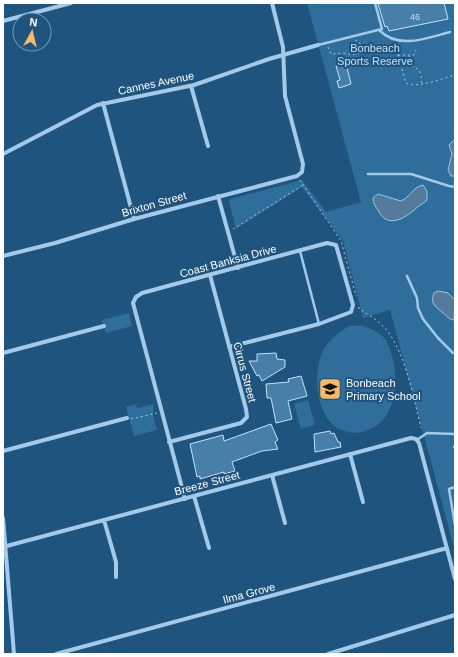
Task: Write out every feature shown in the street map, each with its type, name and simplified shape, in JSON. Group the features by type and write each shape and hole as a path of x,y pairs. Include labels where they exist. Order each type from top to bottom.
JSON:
{"street":[{"path":"3,21 71,3"},
{"path":"272,3 284,55 285,96 303,164 302,172 297,176"},
{"name":"Cannes Avenue","path":"3,154 89,108 104,103 191,86 318,45"},
{"path":"191,86 208,146"},
{"path":"104,103 134,219"},
{"name":"Brixton Street","path":"3,256 55,243 218,196 297,176"},
{"path":"218,196 238,268"},
{"name":"Coast Banksia Drive","path":"185,499 161,413 134,301 136,297 142,293 327,243 336,245 352,298 354,307 351,312 319,324 229,347"},
{"name":"Cirrus Street","path":"169,442 241,423 247,417 210,275"},
{"path":"3,353 104,326"},
{"path":"3,451 127,418"},
{"name":"Breeze Street","path":"4,547 411,438 416,439"},
{"path":"416,439 455,578"},
{"path":"350,454 363,502"},
{"path":"272,475 285,523"},
{"path":"194,496 209,548"},
{"path":"3,518 4,547 14,654"},
{"path":"104,520 116,562 116,577"},
{"name":"Ilma Grove","path":"56,654 447,548"},
{"path":"328,654 336,653 455,615"}],"lane":[{"path":"318,45 382,29 375,3"},
{"path":"379,29 390,38 412,42 450,32"},
{"path":"368,174 411,174 449,186 455,186"},
{"path":"300,251 319,324"},
{"path":"407,276 417,298 418,308 423,319 438,338 453,353"},
{"path":"416,439 427,432 455,434"},
{"path":"455,487 449,489 455,525"},
{"path":"450,560 455,558"}],"path":[{"path":"353,36 354,40 369,50"},
{"path":"328,47 331,54 345,53 351,55 388,45 398,55 406,83 409,85 421,84 455,75"},
{"path":"398,55 409,56 415,54 416,50"},
{"path":"409,56 411,65 419,70 422,79 421,84"},
{"path":"297,176 341,241 359,309 372,316 388,331 392,338 402,359 421,428"},
{"path":"229,233 234,227 303,184"},
{"path":"127,418 132,420 161,413"}],"green space":[{"name":"Bonbeach Sports Reserve","path":"307,3 455,3 455,551 390,310 363,318 343,241 302,187 236,229 229,202 230,199 302,180 326,212 361,202"},
{"path":"129,313 132,326 106,333 102,320"},
{"path":"349,326 364,326 376,331 385,339 394,363 394,391 391,405 386,416 377,426 358,433 352,433 339,429 331,423 325,415 321,405 317,382 320,360 325,347 331,340"},
{"path":"308,400 315,425 301,429 294,404"},
{"path":"136,404 137,408 154,404 153,415 157,430 134,436 126,407"}],"shaded area":[{"path":"455,139 455,176 451,176 448,170 452,154 449,145"},
{"path":"423,185 427,191 427,200 405,217 390,221 381,216 375,206 373,198 378,194 401,201"},
{"path":"438,291 448,293 455,300 454,320 450,319 434,304 434,293"}],"building":[{"path":"444,3 448,19 389,31 387,26 385,27 378,4"},
{"path":"346,63 351,84 339,88 337,81 340,80 336,66"},
{"path":"276,353 277,359 285,360 285,367 262,381 259,375 257,376 249,361 257,361 257,354"},
{"path":"301,376 307,396 288,401 292,419 276,423 271,398 267,398 266,384 289,382 288,379"},
{"path":"271,424 278,440 275,442 278,449 262,451 232,462 235,471 224,474 224,472 200,479 200,476 197,477 190,444 223,435 224,441"},
{"path":"330,431 331,434 334,433 338,442 340,442 341,447 315,452 314,434"}],"place":[{"name":"Bonbeach Primary School","path":"330,389"}]}
